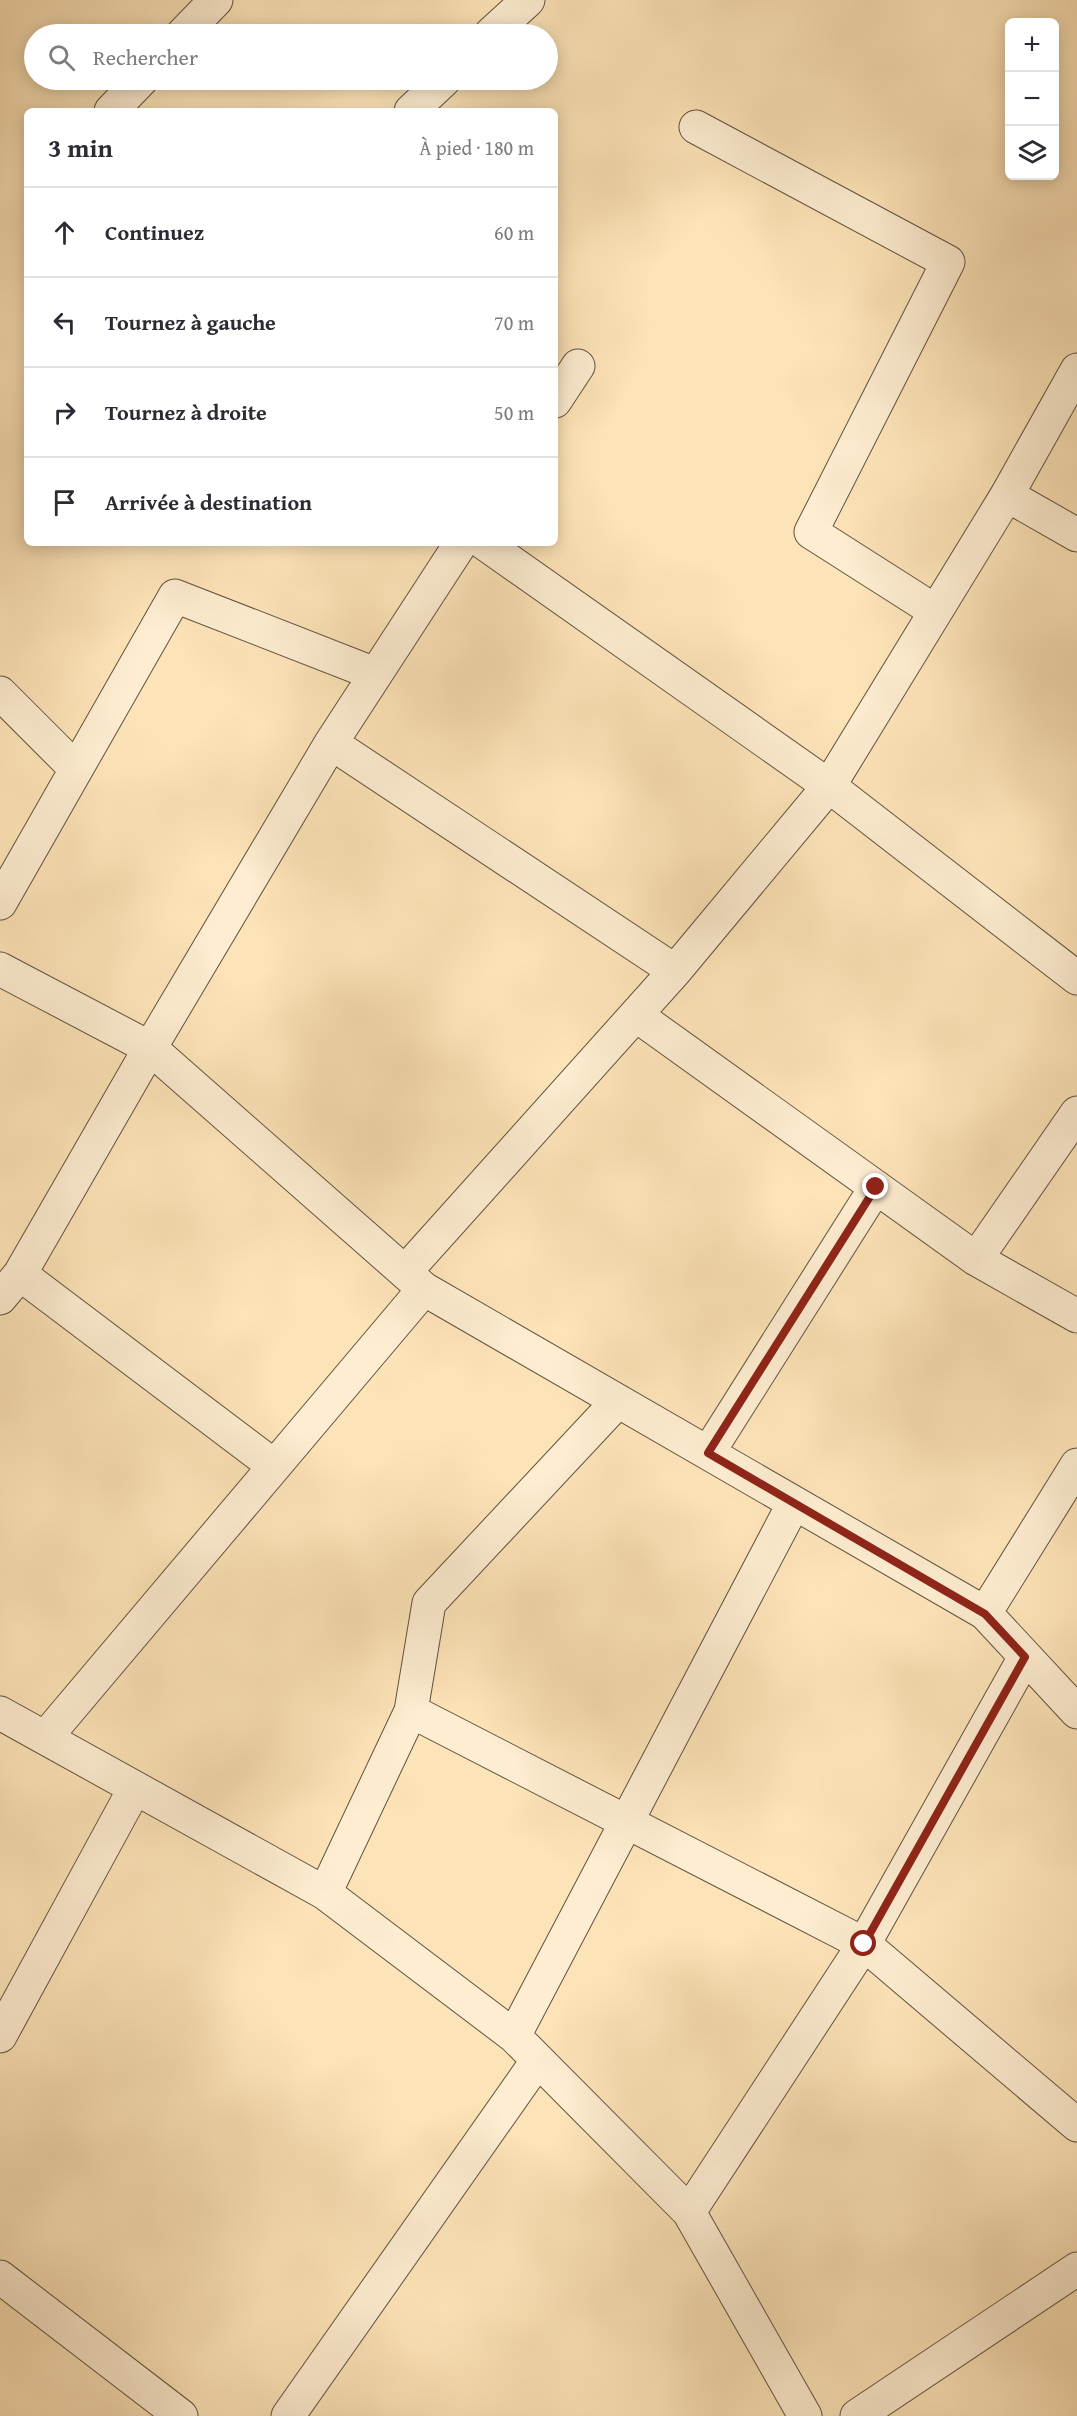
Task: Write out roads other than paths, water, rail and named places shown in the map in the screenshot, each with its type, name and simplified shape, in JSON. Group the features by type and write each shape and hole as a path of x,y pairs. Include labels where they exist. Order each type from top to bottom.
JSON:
{"street":[{"path":"193,24 216,0"},
{"path":"502,24 528,0"},
{"path":"114,108 131,90"},
{"path":"414,108 433,90"},
{"path":"696,127 948,262 811,532 935,611"},
{"path":"558,396 578,366"},
{"path":"45,1738 274,1466 414,1280 829,786 1007,495 1077,370"},
{"path":"1007,495 1077,535"},
{"path":"274,1466 10,1286 331,743 459,546"},
{"path":"488,546 829,786 1073,965"},
{"path":"0,903 175,596 375,674"},
{"path":"0,693 76,769"},
{"path":"331,743 675,972"},
{"path":"0,969 150,1048 414,1280 985,1614 1077,1712"},
{"path":"636,1015 976,1258 1077,1316"},
{"path":"976,1258 1077,1113"},
{"path":"708,1453 876,1187"},
{"path":"325,1893 411,1711 429,1603 618,1401"},
{"path":"985,1614 1077,1465"},
{"path":"514,2036 794,1503"},
{"path":"690,2212 864,1944 1025,1657"},
{"path":"411,1711 864,1944 1077,2125"},
{"path":"0,1713 325,1893 514,2036 690,2212 805,2416"},
{"path":"0,2036 135,1788"},
{"path":"288,2416 538,2060"},
{"path":"857,2416 1077,2269"},
{"path":"0,2277 181,2416"}]}
